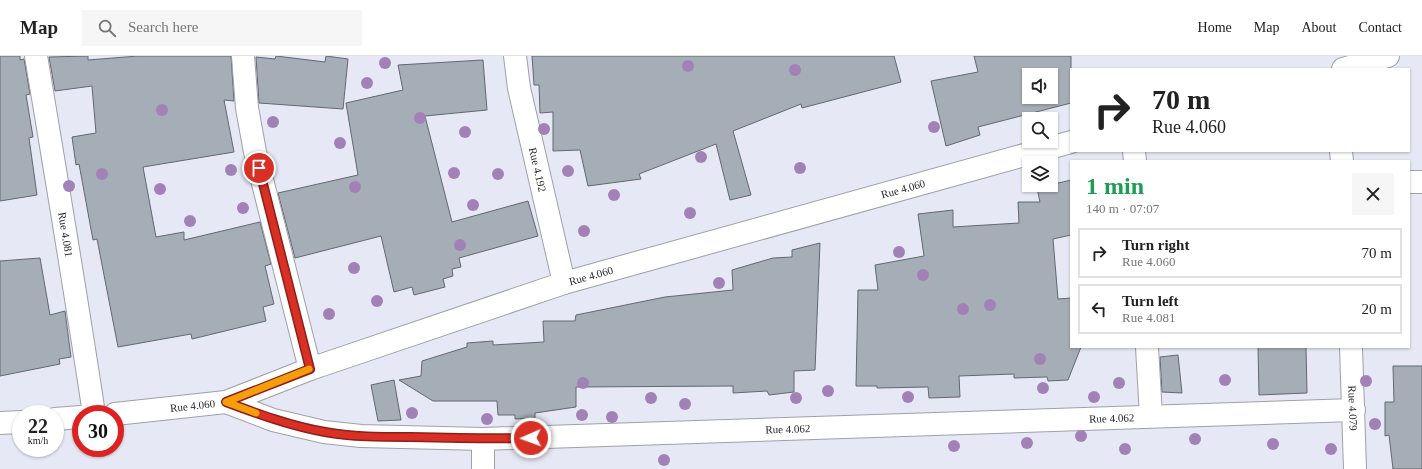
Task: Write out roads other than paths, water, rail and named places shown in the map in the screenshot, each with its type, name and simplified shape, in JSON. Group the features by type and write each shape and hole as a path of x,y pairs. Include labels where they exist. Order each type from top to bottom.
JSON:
{"street":[{"name":"Rue 4.081","path":"36,56 58,194 72,264 93,405"},
{"path":"243,56 247,108 255,152 310,369"},
{"name":"Rue 4.192","path":"515,56 519,88 564,283"},
{"path":"1346,68 1388,56"},
{"name":"Rue 4.060","path":"124,413 226,402 310,369 564,283 1070,142"},
{"path":"1410,182 1422,182"},
{"path":"1147,348 1152,416"},
{"name":"Rue 4.079","path":"1351,348 1355,469"},
{"name":"Rue 4.062","path":"226,402 273,420 324,432 360,436 483,439 1354,410"},
{"path":"0,423 12,422"},
{"path":"483,439 483,469"}]}
